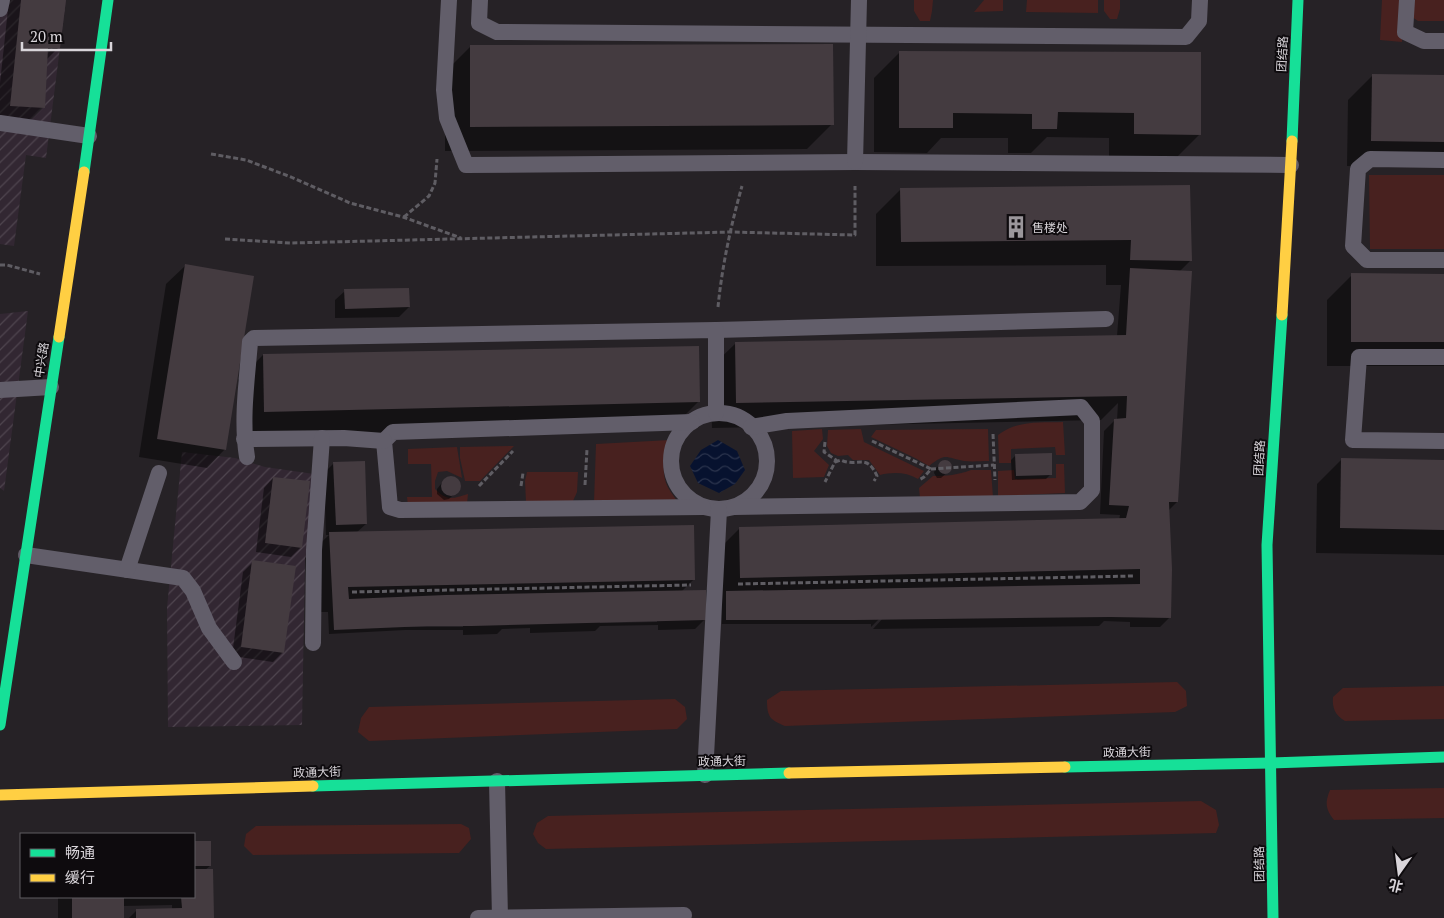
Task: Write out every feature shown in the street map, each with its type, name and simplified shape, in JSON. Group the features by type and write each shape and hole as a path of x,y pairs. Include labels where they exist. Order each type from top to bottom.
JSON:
{"street":[{"name":"中兴路","path":"0,725 108,0"},
{"name":"团结路","path":"1273,918 1267,545 1291,165 1298,0"},
{"name":"政通大街","path":"0,795 705,775 1444,758"}],"lane":[{"path":"0,10 2,0"},
{"path":"449,0 444,90 447,118 466,166 855,162 1291,165"},
{"path":"480,0 479,23 497,32 1186,37 1200,21 1200,0"},
{"path":"855,162 859,0"},
{"path":"1407,0 1405,32 1424,41 1444,41"},
{"path":"0,122 88,136"},
{"path":"1444,160 1370,159 1358,169 1352,246 1367,260 1444,260"},
{"path":"246,457 244,439 250,342 254,338 716,330 1106,319"},
{"path":"716,330 716,413"},
{"path":"1444,357 1359,358 1353,440 1444,441"},
{"path":"0,390 51,387"},
{"path":"384,441 390,507 400,510 727,508 1080,502 1092,490 1092,421 1081,407 787,421 752,426"},
{"path":"703,507 689,499 678,486 672,471 671,454 676,439 686,426 700,417 716,413 731,415 746,421 752,426 764,445 767,460 765,475 753,495 748,500 727,508"},
{"path":"244,439 344,438 384,441 393,432 692,422"},
{"path":"313,643 314,550 322,438"},
{"path":"127,570 159,473"},
{"path":"705,775 715,584 727,508"},
{"path":"26,555 183,578 193,591 209,628 234,662"},
{"path":"497,781 500,918"},
{"path":"478,918 684,915"}],"path":[{"path":"211,154 246,160 350,203 403,217 464,239"},
{"path":"403,217 429,196 435,183 438,155"},
{"path":"225,239 290,243 730,232 855,235 855,162"},
{"path":"716,330 720,288 730,232 748,164"},
{"path":"0,265 7,265 67,281"},
{"path":"992,411 996,503"},
{"path":"866,418 869,439 931,469 994,464"},
{"path":"826,419 824,452 836,460 835,463"},
{"path":"584,508 589,425"},
{"path":"475,509 471,495 473,488 480,485 518,445 517,428"},
{"path":"825,483 835,463 841,460 847,463 868,463 871,465 877,476 873,482"},
{"path":"914,484 931,469"},
{"path":"352,592 1134,576"}],"shaded area":[{"path":"0,0 66,0 46,158 26,155 14,246 0,244"},
{"path":"914,0 933,0 930,21 920,21 914,11"},
{"path":"984,0 1003,0 1003,11 974,12"},
{"path":"1027,0 1098,0 1098,13 1026,12"},
{"path":"1104,0 1120,0 1117,19 1110,19 1104,11"},
{"path":"1382,0 1403,0 1402,42 1380,40"},
{"path":"1414,0 1444,0 1444,21 1418,21 1412,17"},
{"path":"1369,175 1444,175 1444,249 1370,249"},
{"path":"28,311 4,491 0,488 0,314"},
{"path":"1063,422 1065,455 1056,455 1055,447 1011,449 1011,463 999,463 998,435 1005,430 1029,423"},
{"path":"822,429 823,439 814,451 829,465 824,477 793,478 792,431"},
{"path":"861,429 864,442 924,471 918,479 899,473 880,475 869,460 853,460 848,455 838,456 831,453 827,446 828,430"},
{"path":"988,429 989,461 967,461 943,457 929,466 871,437 876,430"},
{"path":"670,440 665,456 664,472 667,485 677,501 594,502 596,444"},
{"path":"514,446 480,481 465,481 460,458 460,447"},
{"path":"457,447 462,478 447,471 438,472 435,489 443,496 450,498 468,494 467,504 408,506 407,497 432,497 431,464 408,464 408,449"},
{"path":"182,452 235,458 265,467 314,474 305,562 302,725 168,727 167,608"},
{"path":"1056,464 1064,464 1065,493 998,496 998,471 1014,470 1015,479 1056,478"},
{"path":"971,470 991,470 993,497 920,498 919,488 933,476 952,475"},
{"path":"527,472 578,472 577,492 573,501 526,502 525,481"},
{"path":"1177,682 1186,691 1187,706 1175,712 785,726 770,717 767,706 767,700 781,691"},
{"path":"1444,686 1444,719 1345,721 1337,714 1333,705 1333,697 1343,688"},
{"path":"675,699 685,707 687,719 677,729 369,741 358,732 361,718 369,707"},
{"path":"1444,788 1444,818 1334,820 1327,805 1330,790"},
{"path":"1201,801 1216,810 1219,825 1216,833 546,849 538,843 533,834 537,823 548,816"},
{"path":"461,824 469,828 471,839 459,853 253,855 244,846 246,834 256,826"}],"water":[{"path":"718,440 737,451 745,470 735,484 719,493 698,483 690,466 701,450"}],"building":[{"path":"21,0 66,0 60,48 48,48 45,108 10,106"},
{"path":"833,44 834,125 470,127 470,45"},
{"path":"899,51 1201,52 1201,135 1134,134 1134,113 1058,112 1057,129 1032,129 1032,114 953,113 953,128 899,128"},
{"path":"1372,74 1444,75 1444,142 1371,141"},
{"name":"售楼处","path":"1190,185 1192,261 1130,260 1131,240 901,242 900,188"},
{"path":"185,264 254,276 226,450 157,439"},
{"path":"1130,268 1192,271 1178,502 1169,502 1172,569 1171,618 726,620 726,591 1140,584 1140,569 740,578 739,527 1126,518 1129,506 1109,505 1114,419 1126,418 1127,396 736,403 735,342 1126,335"},
{"path":"1351,273 1444,274 1444,342 1351,342"},
{"path":"409,288 410,307 345,309 344,289"},
{"path":"699,346 700,402 264,412 263,354"},
{"path":"1052,453 1052,475 1016,476 1015,454"},
{"path":"1341,458 1444,460 1444,530 1340,528"},
{"path":"942,460 948,460 952,467 948,474 942,474 938,470 938,464"},
{"path":"365,461 367,524 336,525 333,462"},
{"path":"451,476 458,479 461,486 458,493 451,496 444,493 441,486 444,479"},
{"path":"273,477 310,481 302,548 265,543"},
{"path":"694,525 695,580 348,587 349,599 446,595 706,590 706,620 334,630 329,532"},
{"path":"252,560 296,566 284,653 241,647"},
{"path":"195,841 211,841 211,866 195,866"},
{"path":"195,869 213,869 214,918 136,918 136,909 182,908 181,898 195,898"},
{"path":"72,898 124,898 124,918 72,918"}],"traffic: fast":[{"path":"84,172 108,0"},
{"path":"1292,141 1298,0"},
{"path":"1273,918 1267,545 1282,315"},
{"path":"0,725 59,337"},
{"path":"1065,767 1444,757"},
{"path":"313,786 789,773"}],"traffic: slow":[{"path":"1282,315 1292,141"},
{"path":"59,337 84,172"},
{"path":"789,773 1065,767"},
{"path":"0,795 313,786"}],"place":[{"name":"售楼处","path":"1016,227"}]}
